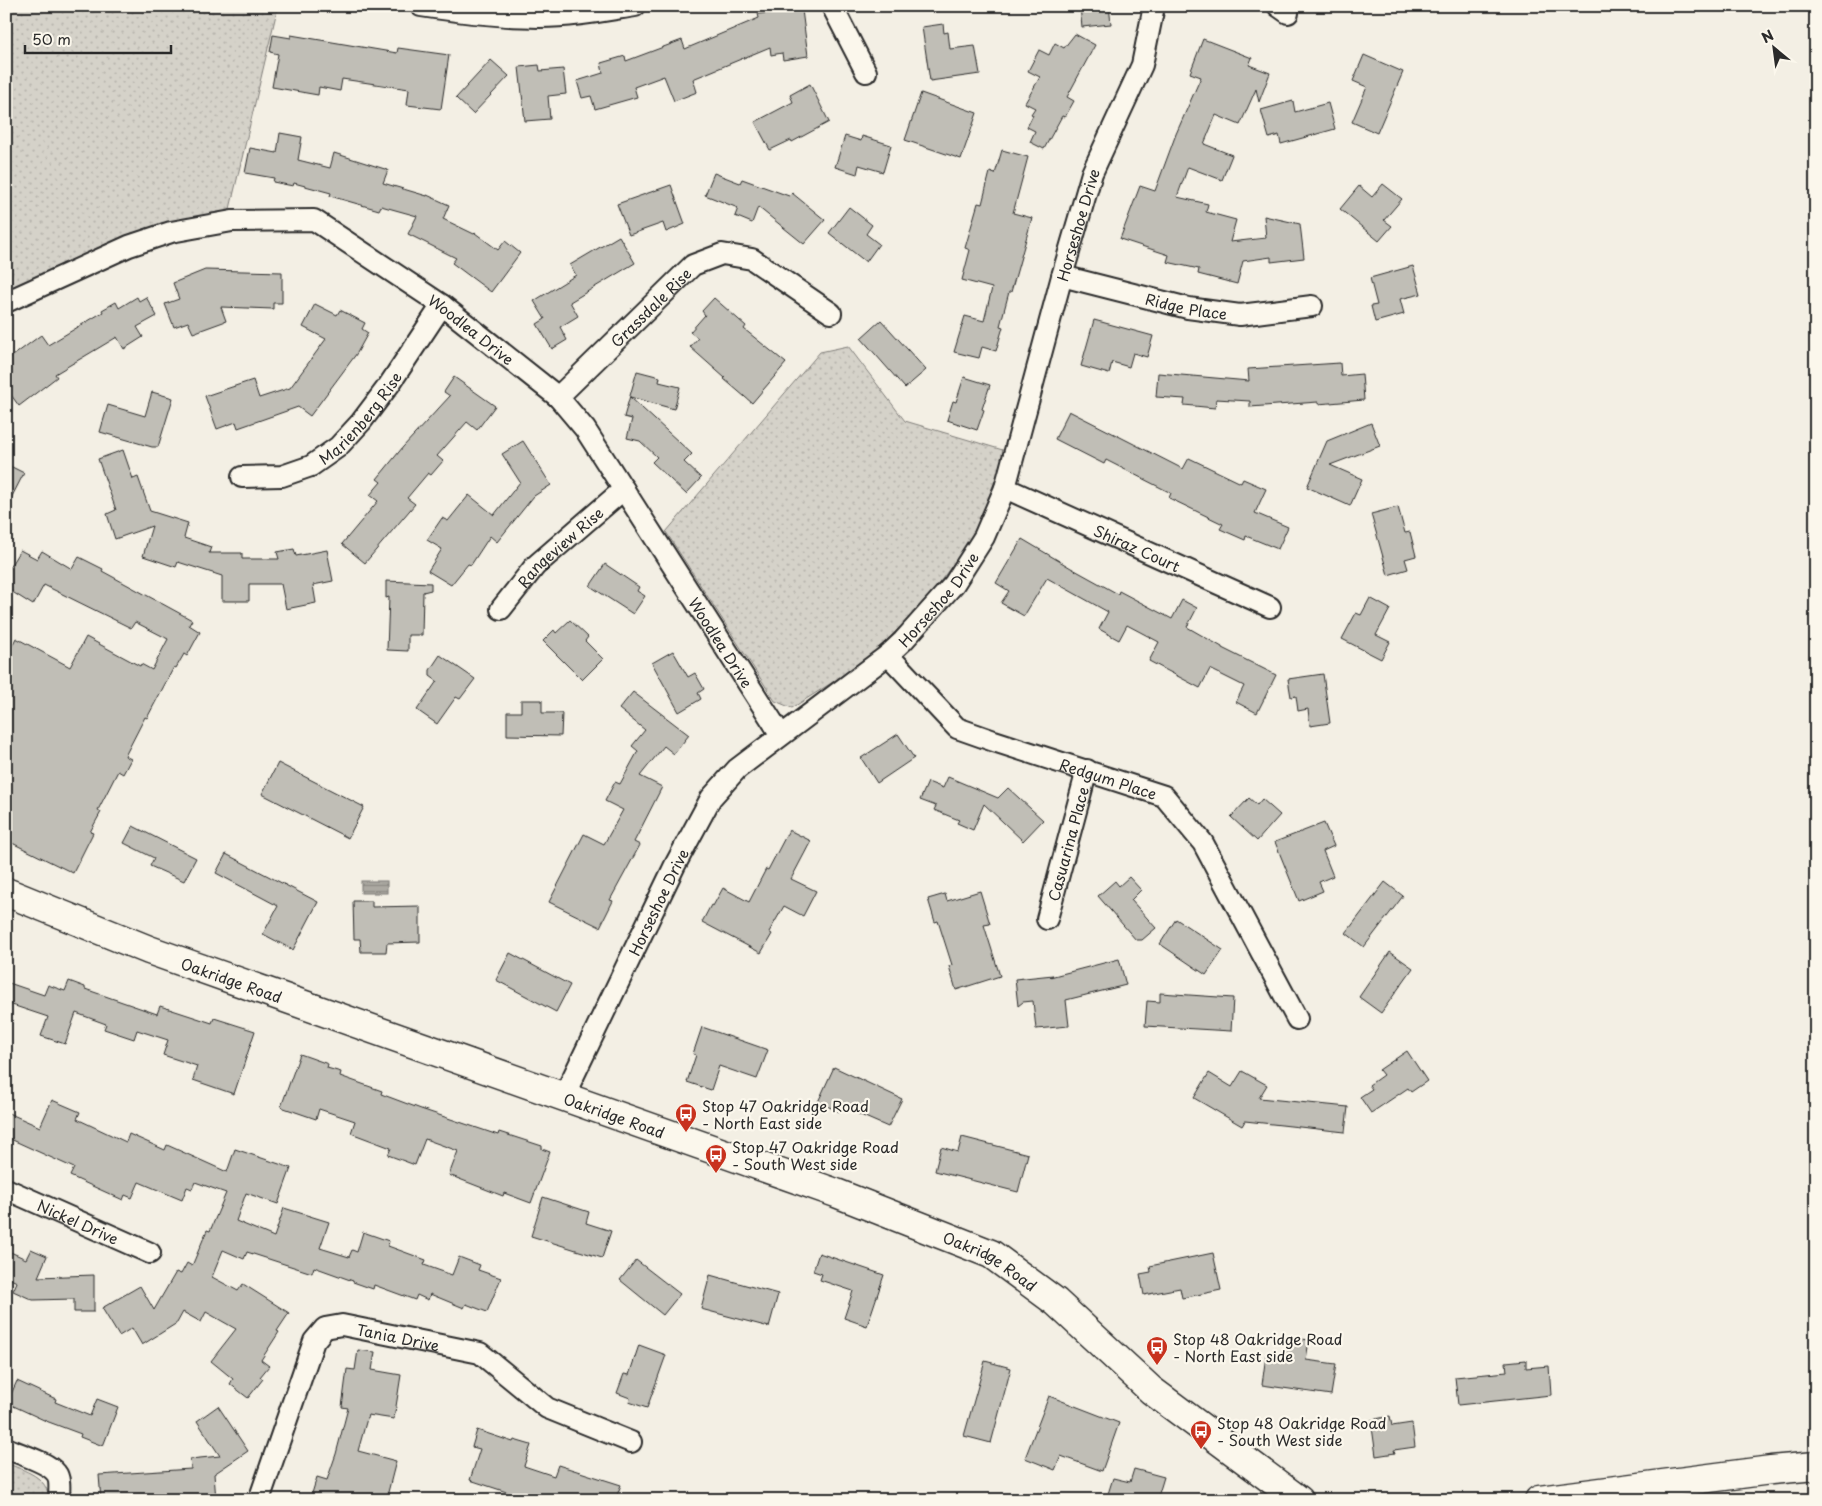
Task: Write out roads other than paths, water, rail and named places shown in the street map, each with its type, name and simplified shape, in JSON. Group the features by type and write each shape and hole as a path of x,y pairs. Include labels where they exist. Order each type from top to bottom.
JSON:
{"street":[{"path":"422,6 459,12 540,17 635,6"},
{"path":"832,6 866,72"},
{"name":"Horseshoe Drive","path":"564,1098 671,874 711,798 738,769 888,655 903,641 954,584 984,537 1005,488 1092,173 1142,65 1160,7"},
{"name":"Woodlea Drive","path":"6,302 129,246 171,232 232,221 314,220 442,305 558,397 586,429 781,735"},
{"name":"Grassdale Rise","path":"558,397 693,265 722,254 752,259 831,313"},
{"name":"Ridge Place","path":"1062,276 1188,308 1240,315 1312,306"},
{"name":"Marienberg Rise","path":"242,477 282,476 311,466 338,447 361,422 389,384 442,305"},
{"name":"Shiraz Court","path":"1005,488 1270,606"},
{"name":"Rangeview Rise","path":"501,609 535,566 624,489"},
{"name":"Redgum Place","path":"888,655 957,728 1164,796 1203,843 1297,1019"},
{"name":"Casuarina Place","path":"1047,919 1087,770"},
{"name":"Oakridge Road","path":"6,892 149,950 836,1193 991,1254 1056,1302 1151,1390 1299,1500"},
{"name":"Nickel Drive","path":"6,1189 150,1253"},
{"name":"Tania Drive","path":"259,1500 314,1341 325,1328 342,1325 480,1353 546,1408 631,1442"},
{"path":"6,1448 48,1466 57,1473 60,1500"},
{"path":"1539,1500 1771,1470 1816,1466"}],"place":[{"name":"Stop 47 Oakridge Road - North East side","path":"686,1133"},
{"name":"Stop 47 Oakridge Road - South West side","path":"716,1174"},
{"name":"Stop 48 Oakridge Road - North East side","path":"1157,1366"},
{"name":"Stop 48 Oakridge Road - South West side","path":"1201,1450"}]}
